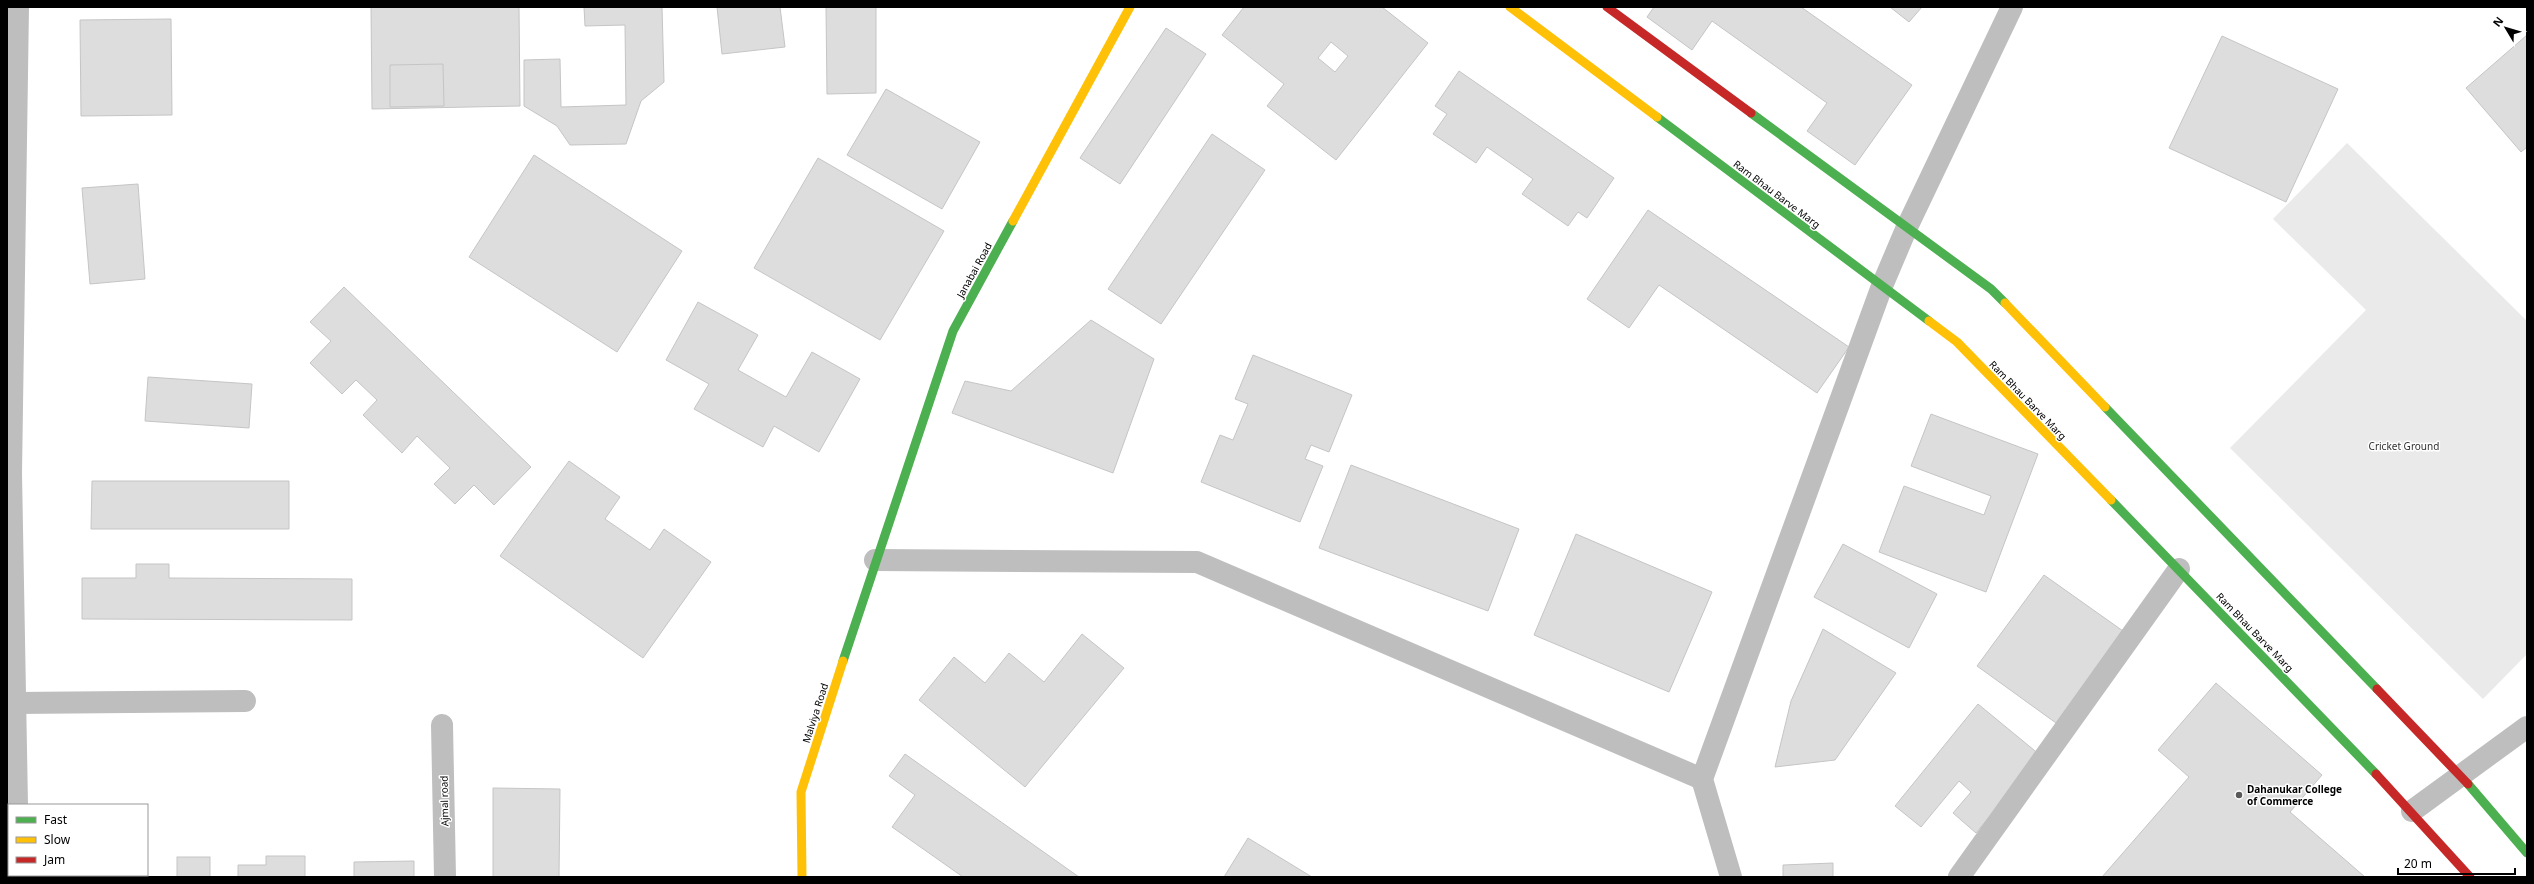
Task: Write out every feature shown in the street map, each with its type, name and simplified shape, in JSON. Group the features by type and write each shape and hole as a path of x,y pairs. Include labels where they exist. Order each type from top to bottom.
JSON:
{"street":[{"path":"17,804 9,473 18,7"},
{"name":"Janabai Road","path":"875,560 892,516 953,331 1130,7"},
{"name":"Ram Bhau Barve Marg","path":"1510,7 1956,342 2179,569 2412,810 2470,877"},
{"path":"1608,7 1991,289 2460,775 2527,853"},
{"path":"1731,877 1702,779 1882,286 1907,227 2012,7"},
{"path":"875,560 1197,562 1702,779"},
{"name":"Malviya Road","path":"802,877 801,792 875,560"},
{"path":"1959,877 2179,569"},
{"path":"15,703 245,700"},
{"name":"Ajmal road","path":"442,725 445,877"},
{"path":"2412,810 2527,727"}],"green space":[{"name":"Cricket Ground","path":"2347,143 2527,321 2527,654 2483,699 2230,448 2366,310 2273,219"}],"building":[{"path":"371,7 519,7 520,106 372,109"},
{"path":"584,7 662,7 664,82 641,101 626,144 570,145 557,126 524,106 524,60 560,59 561,107 626,105 625,25 585,26"},
{"path":"717,7 780,7 785,47 722,54"},
{"path":"826,7 876,7 876,93 827,94"},
{"path":"1244,7 1382,7 1428,43 1336,160 1267,106 1284,84 1222,35","holes":["1331,42 1348,56 1335,72 1318,58"]},
{"path":"1654,7 1801,7 1912,85 1855,165 1807,131 1827,103 1712,21 1692,50 1647,17"},
{"path":"1890,7 1922,7 1909,22"},
{"path":"171,19 172,115 81,116 80,20"},
{"path":"1166,28 1206,54 1120,184 1080,158"},
{"path":"2527,35 2527,147 2521,152 2466,88"},
{"path":"2222,36 2338,89 2286,202 2169,148"},
{"path":"443,64 444,106 390,107 390,65"},
{"path":"1459,71 1614,178 1587,218 1578,212 1568,226 1522,194 1533,179 1487,147 1476,163 1433,134 1447,114 1435,106"},
{"path":"886,89 980,142 942,209 847,155"},
{"path":"1212,134 1265,170 1161,324 1108,289"},
{"path":"534,155 682,251 617,352 469,257"},
{"path":"818,158 944,231 880,340 754,268"},
{"path":"138,184 145,279 90,284 82,188"},
{"path":"1648,210 1849,347 1817,393 1659,285 1629,328 1587,299"},
{"path":"344,287 531,467 494,505 474,485 455,504 434,484 450,468 417,436 402,453 363,415 377,400 356,380 342,394 310,363 331,341 310,322"},
{"path":"698,302 758,335 738,370 786,397 812,352 860,379 819,452 774,426 763,447 694,409 709,384 666,360"},
{"path":"1091,320 1154,359 1113,473 952,413 965,381 1011,391"},
{"path":"1253,355 1352,395 1329,452 1311,445 1305,459 1323,466 1300,522 1201,482 1220,435 1233,440 1248,404 1235,399"},
{"path":"148,377 252,384 249,428 145,421"},
{"path":"1931,414 2038,454 1986,592 1879,552 1904,486 1984,515 1991,496 1911,466"},
{"path":"569,461 620,497 605,519 650,550 664,529 711,562 643,658 500,556"},
{"path":"1351,465 1519,529 1488,611 1319,548"},
{"path":"92,481 289,481 289,529 91,529"},
{"path":"1576,534 1712,592 1669,692 1534,635"},
{"path":"1843,544 1937,594 1909,648 1814,597"},
{"path":"136,564 169,564 169,578 352,579 352,620 82,619 82,578 136,578"},
{"path":"2044,575 2123,631 2056,723 1977,666"},
{"path":"1823,629 1896,673 1835,760 1775,767 1791,701"},
{"path":"1082,634 1124,668 1025,787 919,700 954,657 985,683 1009,653 1044,682"},
{"name":"Dahanukar College of Commerce","path":"2216,683 2322,775 2290,812 2365,877 2102,877 2189,777 2158,750"},
{"path":"1978,704 2040,755 1976,833 1953,813 1971,792 1959,781 1921,827 1895,806"},
{"path":"905,754 1079,877 963,877 892,827 915,795 889,776"},
{"path":"493,788 560,789 559,877 493,877"},
{"path":"1248,838 1312,877 1224,877"},
{"path":"266,856 305,856 305,877 238,877 238,865 266,865"},
{"path":"177,857 210,857 210,877 177,877"},
{"path":"414,861 414,877 354,877 354,862"},
{"path":"1833,863 1833,877 1783,877 1783,865"}],"traffic: fast":[{"path":"1751,113 1991,289 2005,303"},
{"path":"1657,117 1929,321"},
{"path":"843,661 953,331 1013,221"},
{"path":"2105,407 2377,689"},
{"path":"2111,500 2376,774"},
{"path":"2468,784 2527,853"}],"traffic: slow":[{"path":"1013,221 1130,7"},
{"path":"1510,7 1657,117"},
{"path":"2005,303 2105,407"},
{"path":"1929,321 1957,342 2111,500"},
{"path":"802,877 801,792 843,661"}],"traffic: jam":[{"path":"1607,7 1751,113"},
{"path":"2377,689 2468,784"},
{"path":"2376,774 2470,877"}],"place":[{"name":"Dahanukar College of Commerce","path":"2239,795"}]}
